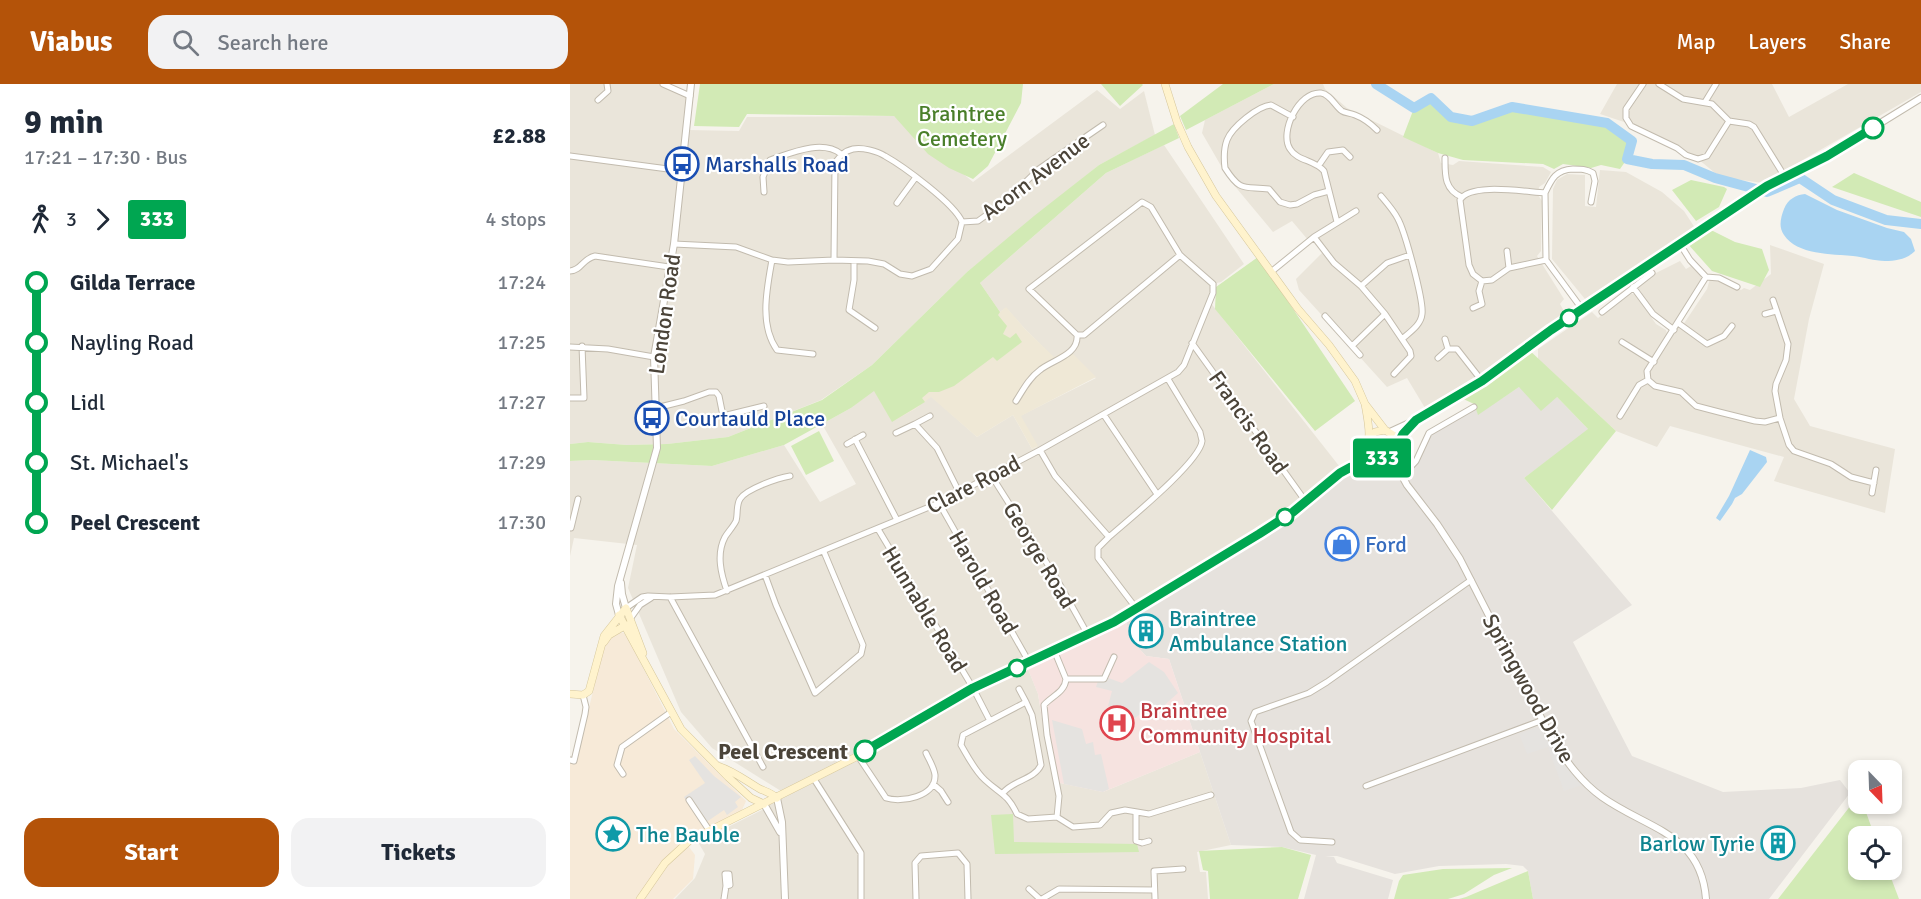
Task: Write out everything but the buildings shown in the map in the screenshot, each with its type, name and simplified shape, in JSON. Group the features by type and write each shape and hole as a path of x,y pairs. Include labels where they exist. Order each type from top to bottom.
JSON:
{"main road":[{"path":"1165,84 1177,123 1188,147 1233,221 1355,381 1365,404 1372,454 1382,458"},
{"path":"640,899 665,863 690,841 858,756 973,688 1088,635 1259,534 1306,502 1340,473 1393,453 1396,447 1393,435 1365,404"},
{"path":"1351,467 1363,456 1375,432 1387,431"},
{"path":"570,694 587,694 591,688 604,636 626,608 644,658"},
{"path":"619,615 671,712 687,736 751,798 764,804"},
{"path":"602,646 609,635 625,627 630,619"},
{"path":"716,765 733,771 777,798"},
{"path":"760,789 764,804"}],"street":[{"path":"598,100 608,91 608,84"},
{"path":"663,84 690,96"},
{"name":"London Road","path":"619,615 615,597 654,466 658,440 654,357 674,244 692,84"},
{"path":"1643,84 1626,109 1626,118 1631,126 1677,148 1686,155 1698,159 1707,156 1729,121"},
{"path":"1659,84 1683,99 1712,104 1729,121 1754,127 1785,177"},
{"path":"1705,102 1716,84"},
{"path":"1337,222 1326,176 1319,165 1298,156 1290,149 1286,134 1298,105 1308,96 1322,93 1343,112 1355,115 1377,130"},
{"path":"1387,431 1416,420 1482,381 1582,309 1753,195 1827,156 1921,98"},
{"path":"1293,117 1271,105 1258,109 1228,138 1225,168 1236,184 1248,189 1269,189 1280,202 1286,205 1297,204 1314,195 1329,191"},
{"name":"Acorn Avenue","path":"674,244 736,247 772,260 788,262 834,260 884,264 900,274 912,276 923,274 931,269 958,239 962,222 978,221 1006,201 1054,158 1103,125"},
{"path":"764,192 763,177 770,160 821,147 834,149 841,154"},
{"path":"834,260 835,163 841,154 853,149 883,155 916,177 956,210 962,222"},
{"path":"1319,165 1328,152 1343,150 1350,157"},
{"path":"570,156 683,171"},
{"path":"1445,158 1447,184 1456,195 1462,197 1479,189 1545,193"},
{"path":"1582,309 1546,260 1545,193 1551,179 1559,171 1585,169 1593,173 1595,181 1592,202"},
{"path":"897,203 916,177"},
{"path":"1381,196 1397,216 1405,234 1422,314 1415,328 1402,339"},
{"path":"1462,197 1460,207 1468,265 1473,274 1482,281 1492,280 1509,268 1546,260"},
{"path":"1016,401 1041,369 1071,351 1077,343 1077,335 1029,289 1142,202 1151,207 1180,255 1213,284 1221,282"},
{"path":"1271,272 1314,237 1356,211"},
{"path":"1314,237 1334,263 1361,286 1385,314 1410,351 1411,356 1394,374"},
{"path":"1680,244 1690,260 1706,277 1719,278 1737,287"},
{"path":"1507,251 1509,268"},
{"path":"1077,335 1089,332 1180,255"},
{"path":"1361,286 1387,263 1410,255"},
{"path":"570,271 579,268 588,258 596,256 669,267"},
{"path":"772,260 766,301 766,318 772,343 777,350 813,354"},
{"path":"854,261 854,280 849,310 875,327"},
{"path":"1602,312 1652,273"},
{"path":"1647,380 1647,371 1706,277"},
{"path":"1473,308 1482,303 1479,291 1482,281"},
{"name":"Clare Road","path":"626,608 642,597 708,596 727,591 824,552 939,503 1104,415 1179,372 1184,365 1213,293 1213,284"},
{"path":"1634,287 1653,314 1674,330"},
{"path":"1773,300 1789,351 1775,391 1786,438 1794,451 1831,464 1851,477 1874,483"},
{"path":"1765,314 1776,311"},
{"path":"1352,346 1385,314"},
{"path":"1325,316 1360,355"},
{"path":"1678,323 1707,344 1724,336 1732,326"},
{"path":"1445,339 1448,349"},
{"path":"1622,342 1654,362"},
{"name":"Francis Road","path":"1192,343 1306,502"},
{"path":"570,346 654,357"},
{"path":"570,398 584,398 582,346"},
{"path":"1438,358 1448,349 1461,351 1482,381"},
{"path":"1136,608 1098,558 1098,548 1189,464 1202,441 1196,425 1168,379"},
{"path":"1647,380 1656,386 1681,392 1696,405 1719,412 1765,422 1780,418"},
{"path":"1620,416 1639,385 1647,380"},
{"path":"656,408 716,392 723,416 764,406"},
{"path":"1402,475 1416,461 1429,433 1474,406"},
{"path":"1104,415 1156,494"},
{"path":"896,433 930,416"},
{"path":"1396,447 1416,420"},
{"path":"915,424 937,448 959,492"},
{"path":"847,444 863,435"},
{"path":"855,440 897,520"},
{"name":"Springwood Drive","path":"1396,447 1402,475 1407,485 1454,548 1568,764 1582,780 1604,798 1670,835 1685,846 1700,870 1705,885 1706,899"},
{"path":"1040,450 1055,476 1109,537"},
{"name":"Springwood Drive","path":"1382,458 1402,475"},
{"path":"1872,493 1876,470"},
{"path":"727,591 721,574 720,549 736,521 738,501 747,493 787,475"},
{"name":"George Road","path":"991,475 1055,576 1088,635"},
{"path":"571,528 572,517 579,499"},
{"name":"Harold Road","path":"939,503 1029,662"},
{"name":"Hunnable Road","path":"878,529 973,688 990,721"},
{"path":"765,575 815,693 861,654 863,645 824,552"},
{"name":"London Road","path":"621,577 626,608"},
{"path":"1332,842 1300,840 1292,832 1251,721 1255,712 1309,693 1327,682 1471,580"},
{"path":"630,619 644,601 659,597"},
{"path":"670,597 763,767"},
{"path":"1054,650 1066,679 1062,690 1044,705 1047,735 1059,796 1057,817"},
{"path":"1066,679 1104,679 1114,657"},
{"path":"1003,793 1007,788 1038,771 1041,765 1032,715 1019,689"},
{"path":"572,760 586,706 582,695"},
{"path":"1026,702 963,735 960,745 985,780 1010,800 1017,814 1028,819 1057,817 1073,826 1100,825 1111,813 1125,810 1149,814 1203,794 1211,795"},
{"path":"623,774 617,765 622,747 671,712"},
{"path":"1366,786 1543,720"},
{"path":"858,756 886,798 894,801 912,799 933,784 935,776 926,753"},
{"path":"814,779 861,853 861,899"},
{"path":"933,784 942,791 948,802"},
{"path":"777,798 782,822 784,899"},
{"path":"689,800 709,830"},
{"path":"764,804 781,835"},
{"path":"1136,812 1136,841 1142,843 1149,841"},
{"path":"916,899 915,863 921,856 958,853 967,864 968,899"},
{"path":"1155,899 1154,871 1183,868"},
{"path":"723,899 726,886"},
{"path":"1029,890 1041,899 1059,889 1154,890"},
{"path":"1121,891 1121,899"}],"shaded area":[{"path":"570,84 663,84 690,96 688,130 739,131 747,117 894,116 973,182 1097,90 1120,109 1144,91 1155,135 1099,165 967,272 872,365 821,400 728,437 667,444 627,445 588,442 570,444"},
{"path":"1274,84 1323,84 1325,89 1347,108 1438,153 1441,163 1453,165 1459,161 1543,167 1551,172 1545,183 1539,187 1538,195 1542,201 1541,251 1537,256 1564,299 1560,304 1565,313 1481,373 1425,408 1407,378 1387,387 1299,290 1296,279 1322,253 1324,247 1314,237 1308,240 1292,221 1273,232 1228,178 1202,133 1205,120"},
{"path":"1617,84 1772,84 1789,117 1848,84 1921,84 1921,92 1763,183 1720,177 1698,159 1633,125 1600,114"},
{"path":"1164,145 1244,264 1221,282 1213,284 1210,302 1347,476 1139,607 1055,648 1056,655 1028,669 1038,694 1050,768 1060,783 1103,792 1200,752 1231,845 1197,852 1200,872 1206,872 1208,899 675,899 695,878 705,854 698,842 764,809 781,791 712,748 681,712 628,588 637,545 574,538 570,556 570,461 712,466 784,445 820,502 856,484 822,424 851,408 874,390 892,421 915,409 931,396 977,437 1013,415 1032,449 1037,447 1020,416 1096,378 1054,358 1006,308 1000,312 980,283 1106,173"},
{"path":"1600,170 1626,172 1662,192 1684,211 1695,228 1585,299 1552,259 1553,189 1557,180 1567,174 1585,175 1585,206 1596,207"},
{"path":"1770,245 1824,264 1809,319 1794,399 1810,426 1895,449 1885,513 1774,481 1784,457 1670,426 1657,447 1616,431 1538,359 1538,349 1592,312 1598,318 1631,294 1635,294 1656,324 1666,330 1667,334 1674,324 1670,325 1655,313 1639,286 1656,273 1680,261 1686,269 1691,266 1701,276 1701,283 1675,324 1683,325 1707,289 1710,279 1718,279 1741,290 1744,288 1750,290 1771,274"},
{"path":"980,283 1000,312 1006,307 1054,357 1068,349 1096,377 1021,416 1038,446 1032,449 1013,415 977,437 931,397 892,422"},
{"path":"1519,387 1557,397 1589,430 1524,478 1632,605 1573,642 1632,756 1723,792 1801,788 1840,780 1848,790 1848,796 1769,899 1533,899 1528,871 1523,866 1506,864 1439,866 1395,874 1337,856 1325,856 1334,857 1337,863 1393,880 1388,899 1304,899 1316,855 1282,847 1231,845 1169,659 1146,656 1133,642 1126,622 1136,608 1259,534 1340,473 1391,455 1402,475 1416,461 1429,433 1474,404 1478,414"},
{"name":"Braintree Community Hospital","path":"1126,622 1133,642 1146,656 1169,659 1200,752 1103,792 1060,783 1050,768 1038,694 1028,669"},
{"path":"619,632 624,633 630,642 674,729 746,801 742,810 687,840 695,855 693,879 673,899 570,899 570,761 576,761 604,646 609,637"},
{"path":"1149,662 1164,672 1178,693 1152,716 1146,710 1118,730 1109,720 1113,707 1108,706 1112,691 1096,687 1100,675 1122,683"},
{"path":"1052,720 1082,729 1086,744 1093,742 1095,755 1101,754 1109,789 1103,792 1064,784"},
{"path":"1536,728 1546,734 1565,766 1582,785 1564,791 1548,747 1527,754 1519,734"},
{"path":"695,756 714,776 741,797 735,802 738,807 727,815 724,810 702,825 684,797 705,783 689,760"}],"green space":[{"name":"Braintree Cemetery","path":"700,84 1023,84 1021,103 988,166 973,179 949,168 928,154 894,116 747,114 739,127 694,126"},
{"path":"1101,84 1142,84 1143,85 1120,106"},
{"path":"1223,84 1274,84 1186,130 1180,116"},
{"path":"1431,98 1451,117 1472,121 1512,107 1607,123 1632,141 1627,159 1620,169 1601,165 1591,168 1563,164 1554,169 1543,164 1463,160 1438,153 1403,137 1414,108"},
{"path":"1174,124 1179,138 1106,173 980,283 1007,326 1003,334 1010,338 1016,333 1022,342 997,361 993,357 954,386 939,392 929,392 922,398 925,402 892,422 874,391 851,408 784,445 712,466 570,461 570,444 588,442 627,445 667,444 728,437 822,400 872,365 967,272 1099,165"},
{"path":"1854,173 1921,202 1921,217 1832,187"},
{"path":"1691,180 1727,189 1719,207 1696,221 1672,190"},
{"path":"1709,229 1735,242 1762,249 1769,270 1760,287 1712,271 1687,243"},
{"path":"1258,257 1355,401 1315,431 1215,309 1216,287"},
{"path":"1527,348 1616,431 1552,510 1524,478 1588,429 1557,397 1541,411 1519,387 1478,415 1474,404 1457,396"},
{"path":"819,431 834,461 806,475 791,446"},
{"path":"1848,809 1848,814 1867,814 1871,826 1848,826 1848,880 1892,880 1899,899 1778,899"},
{"path":"1013,814 1014,842 1137,844 1139,852 995,854 991,815"},
{"path":"1282,847 1311,855 1298,899 1210,899 1208,871 1203,870 1199,851"},
{"path":"1512,868 1494,875 1464,894 1448,899 1394,899 1403,875 1443,869"},
{"path":"1528,871 1533,899 1459,899 1466,897"}],"water":[{"path":"1805,194 1837,210 1904,232 1911,239 1915,251 1901,259 1885,261 1825,254 1797,246 1790,242 1782,232 1781,219 1790,200"},
{"path":"1750,450 1766,457 1767,462 1742,494 1735,498 1720,521 1716,518"}],"waterway":[{"path":"1376,84 1414,108 1431,98 1451,117 1472,121 1512,107 1607,123 1632,141 1627,159 1652,164 1684,165 1715,178 1767,192 1800,178 1833,200 1886,220 1921,224"}],"bus line":[{"name":"333","path":"865,751 973,688 1114,622 1293,512 1340,473 1351,467 1390,456 1403,434 1416,420 1482,381 1551,330 1767,186 1827,156 1873,128"}],"place":[{"name":"Marshalls Road","path":"682,164"},
{"name":"Courtauld Place","path":"652,418"},
{"name":"Ford","path":"1342,544"},
{"name":"Braintree Ambulance Station","path":"1146,631"},
{"name":"Braintree Community Hospital","path":"1117,723"},
{"name":"Peel Crescent","path":"865,751"},
{"name":"The Bauble","path":"613,834"},
{"name":"Barlow Tyrie","path":"1778,843"}]}
